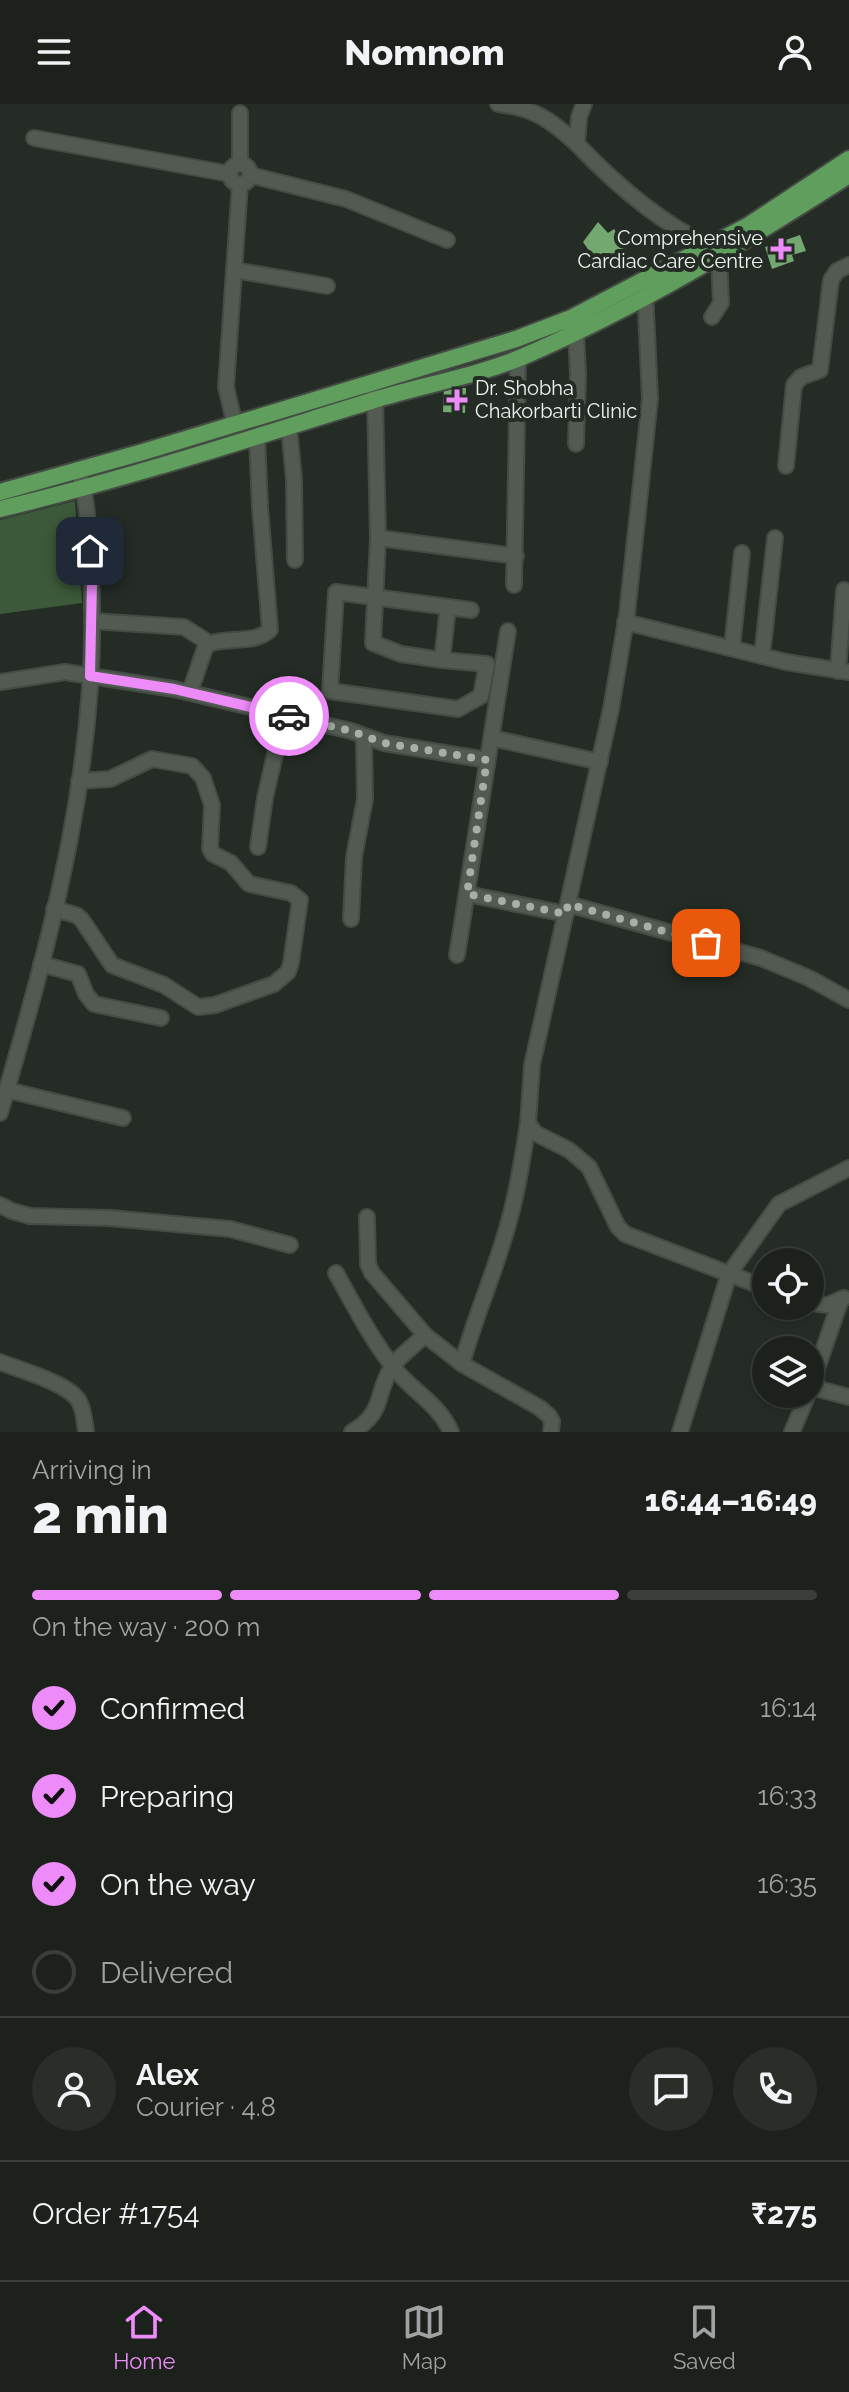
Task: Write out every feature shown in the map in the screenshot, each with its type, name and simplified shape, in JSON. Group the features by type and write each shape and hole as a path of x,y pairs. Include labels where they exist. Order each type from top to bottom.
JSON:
{"main road":[{"path":"0,492 235,425 518,359 646,299 749,225 849,159"},
{"path":"0,509 85,489 289,427 374,391 571,318 644,281 714,252 849,175"}],"street":[{"path":"498,104 552,120 610,179 714,252 721,303 712,317"},
{"path":"577,144 579,117 584,104"},
{"path":"235,425 226,387 240,174 240,113"},
{"path":"34,138 240,174 346,199 447,240"},
{"path":"786,466 794,385 801,377 820,370 831,280 837,271 849,265"},
{"path":"234,270 327,286"},
{"path":"462,1364 508,1225 528,1123 532,1065 600,762 625,622 650,399 644,281"},
{"path":"576,333 576,444"},
{"path":"514,585 518,359"},
{"path":"374,391 378,538 374,597 372,641 375,646 401,654 487,664 481,696 458,709 330,691 336,592 374,597 471,610"},
{"path":"289,427 294,480 295,560"},
{"path":"190,692 203,649 209,643 259,636 270,630 257,437"},
{"path":"0,1113 54,909 86,733 92,582 85,489 78,470"},
{"path":"378,538 516,556"},
{"path":"762,656 775,538"},
{"path":"732,648 742,553"},
{"path":"625,622 762,656 844,672 844,590"},
{"path":"442,660 448,607"},
{"path":"92,621 184,627 209,643"},
{"path":"457,955 508,631"},
{"path":"0,682 65,672 190,692 384,743 487,760"},
{"path":"258,847 265,798 284,715"},
{"path":"351,919 354,857 365,799 364,737"},
{"path":"492,738 600,762"},
{"path":"54,909 76,915 82,920 112,965 172,989 198,1007 215,1005 274,984 288,972 291,963 300,900 291,893 249,884 231,863 213,854 210,849 212,805 198,771 185,763 152,759 110,779 79,781"},
{"path":"467,894 567,909 761,958 849,1000"},
{"path":"41,964 78,974 94,1004 161,1018"},
{"path":"7,1090 123,1118"},
{"path":"528,1123 535,1133 569,1150 589,1167 618,1227 625,1234 752,1283"},
{"path":"680,1432 729,1274 779,1204 849,1168"},
{"path":"0,1205 30,1216 110,1218 230,1229 290,1245"},
{"path":"367,1217 367,1257 372,1273 425,1335 462,1364 540,1408 552,1421 551,1432"},
{"path":"336,1273 393,1366 438,1408 451,1432"},
{"path":"824,1305 845,1298"},
{"path":"824,1353 845,1298"},
{"path":"360,1430 375,1412 393,1366 425,1335"},
{"path":"0,1362 72,1394 81,1407 86,1432"},
{"path":"824,1393 849,1397"},
{"path":"792,1432 802,1408"}],"green space":[{"path":"75,501 82,603 0,614 0,520"}],"building":[{"path":"598,222 608,233 614,229 628,247 601,268 583,242"},
{"path":"800,235 806,251 792,255 794,261 772,269 765,247"},
{"path":"444,387 466,388 465,413 443,412"}],"way so far":[{"path":"289,716 351,731 384,743 487,760 467,894 566,914 568,904 706,943"}],"place":[{"name":"Comprehensive Cardiac Care Centre","path":"781,249"},
{"name":"Dr. Shobha Chakorbarti Clinic","path":"457,400"}],"route":[{"path":"90,551 90,676 174,689 289,716"}]}
